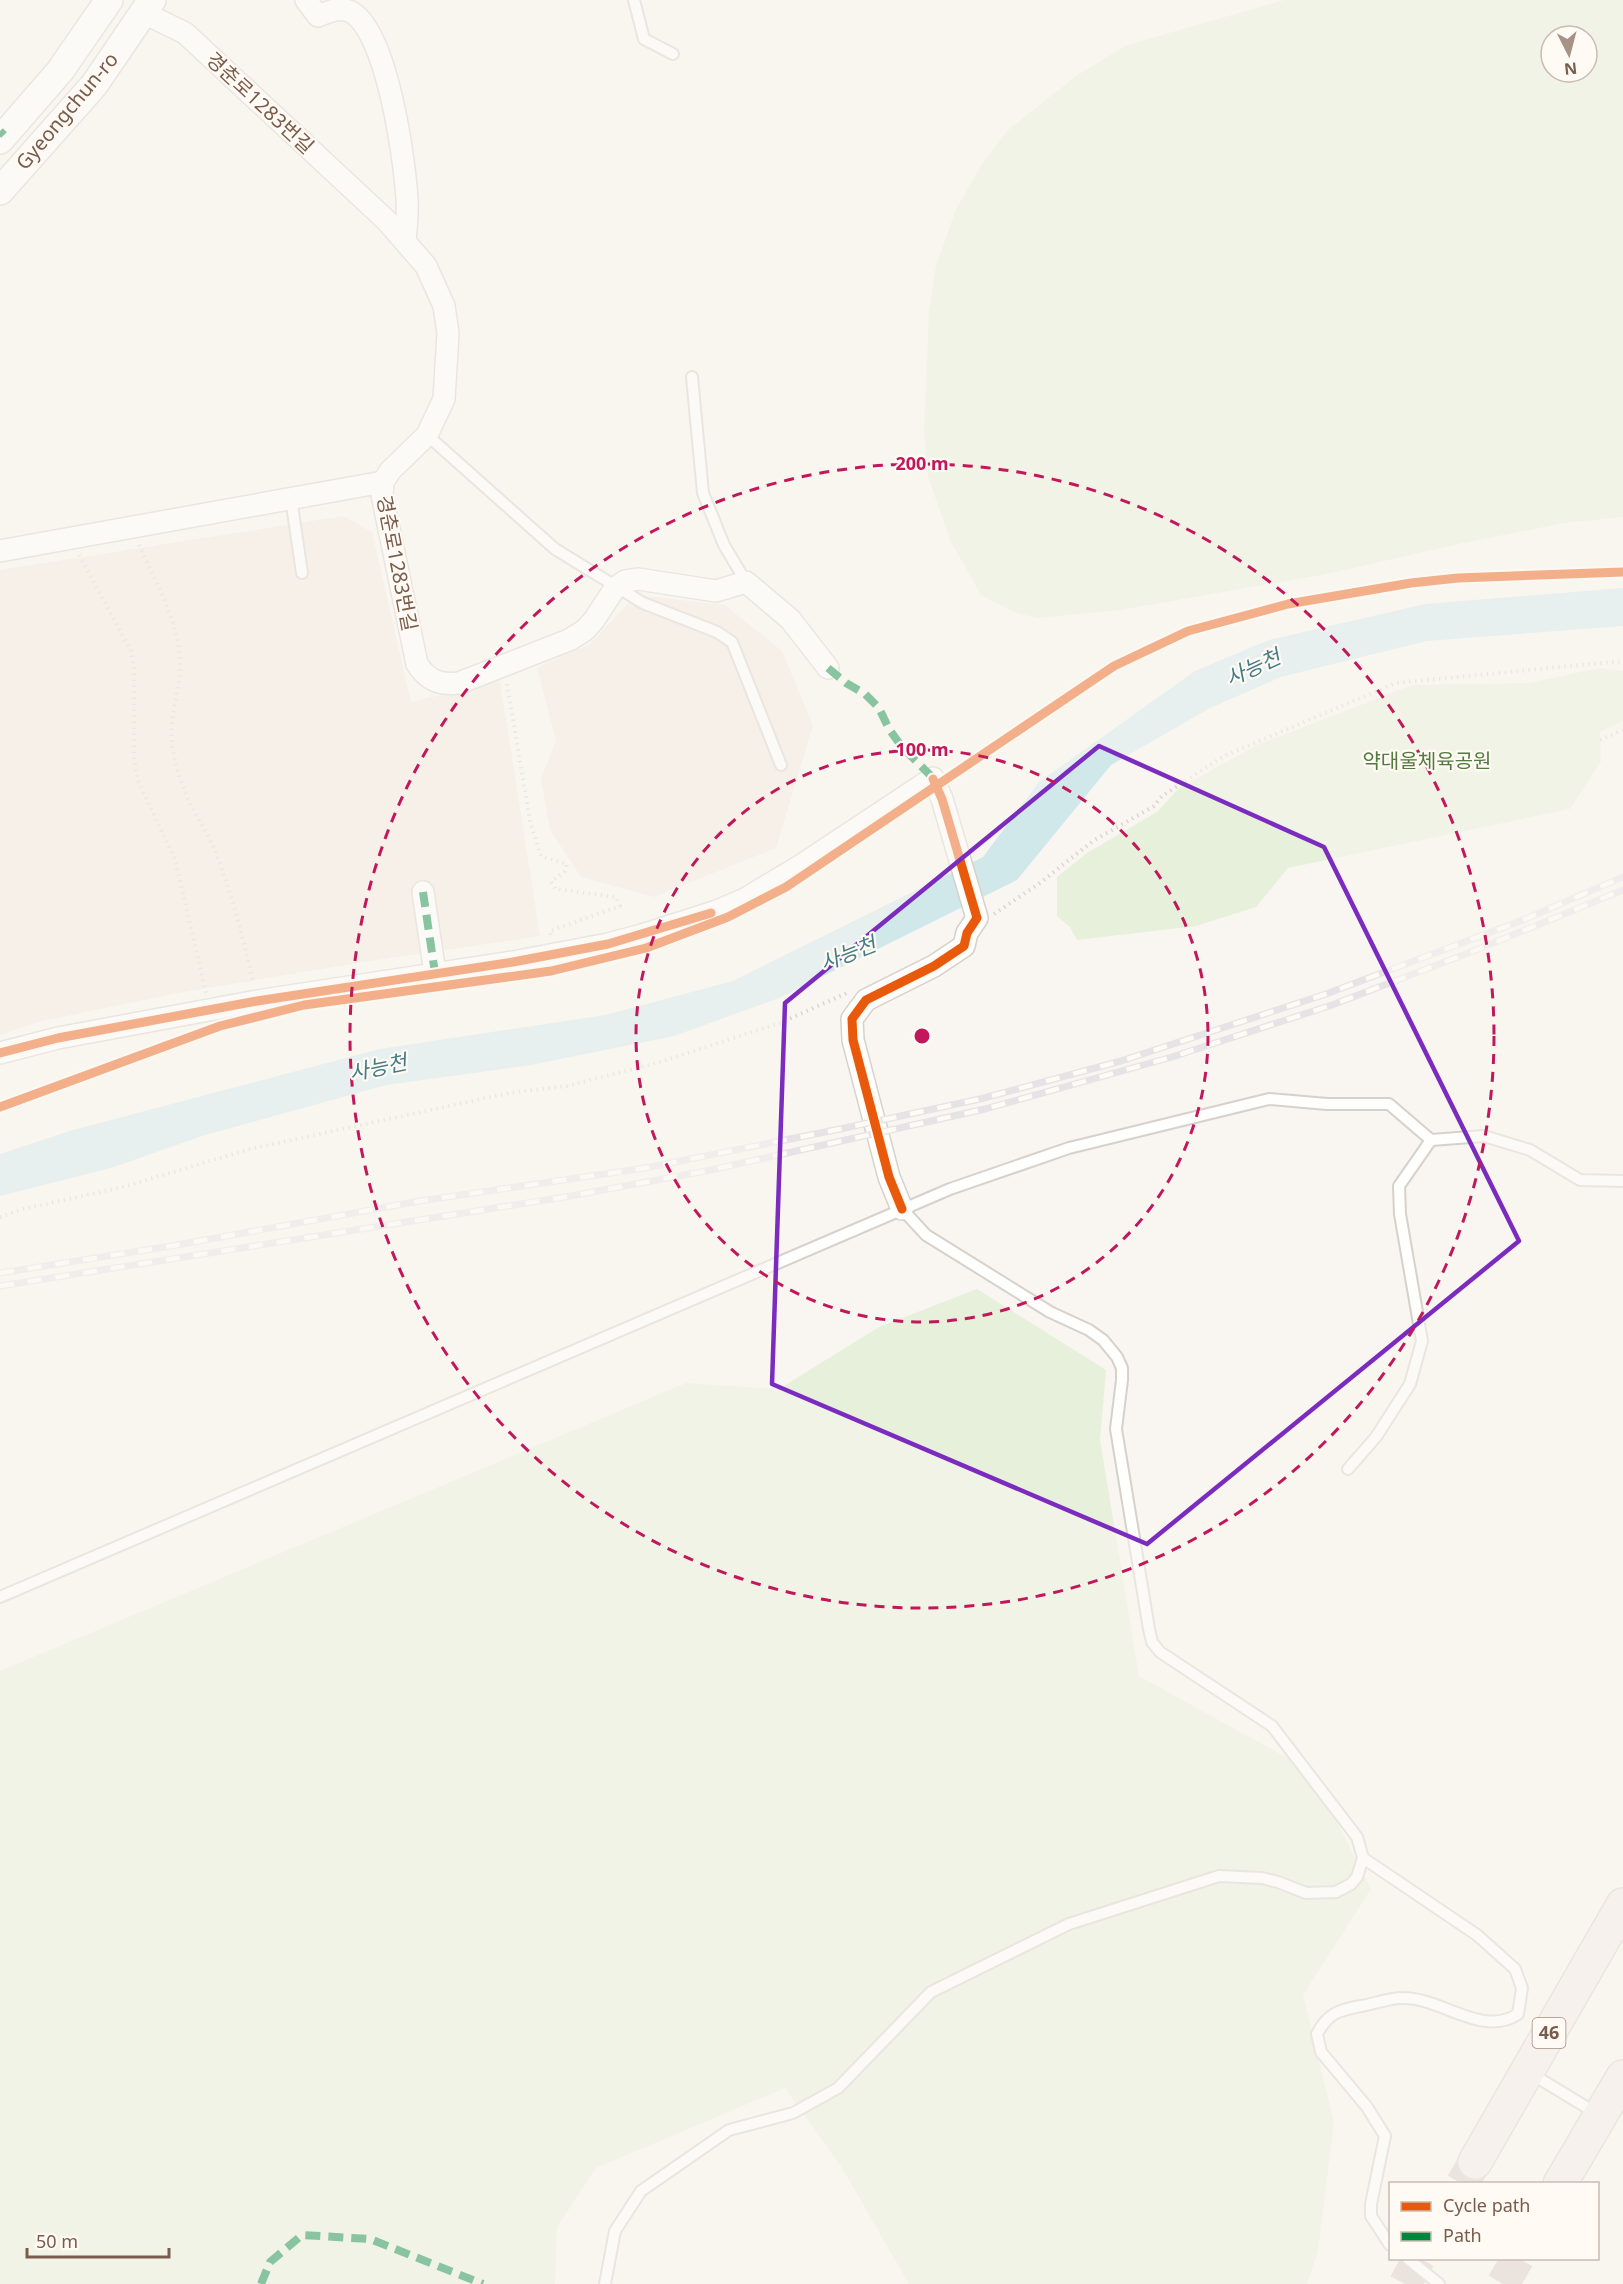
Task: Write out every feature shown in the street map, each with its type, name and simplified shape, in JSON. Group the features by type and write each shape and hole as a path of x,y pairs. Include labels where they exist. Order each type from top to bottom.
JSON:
{"highway":[{"name":"46","path":"1475,2162 1623,1905"},
{"path":"1561,2182 1623,2077"}],"street":[{"name":"Gyeongchun-ro","path":"1,135 60,71 109,0"},
{"path":"306,0 318,16 338,9 350,12 364,24 378,55 395,109 404,164 407,203 405,241"},
{"name":"Gyeongchun-ro","path":"0,191 94,85 141,4"},
{"name":"경춘로1283번길","path":"141,4 185,33 386,220 426,266 444,306 448,333 444,399 427,435 390,471 383,482 382,495 417,664 423,673 434,681 445,684 459,683 569,640 585,630 594,620 615,588"},
{"path":"0,552 383,482"},
{"path":"615,588 625,581 638,579 716,591 746,582 790,619 828,668"},
{"path":"0,1053 58,1038 257,1001 555,954 642,935 717,911 745,899 800,866 933,778 942,799 972,926 964,946 934,966 866,1000 852,1019 853,1040 889,1177 902,1209"},
{"path":"423,892 435,973"}],"lane":[{"path":"634,0 644,39 674,54"},
{"path":"692,377 703,493 724,545 746,582"},
{"path":"427,435 555,549 615,588 643,603 717,633 732,642 782,765"},
{"path":"291,498 302,573"},
{"path":"0,1597 902,1209 950,1189 1069,1148 1269,1099 1327,1104 1389,1104 1431,1140 1484,1136 1530,1150 1580,1180 1623,1181"},
{"path":"1348,1470 1376,1437 1410,1384 1422,1341 1400,1214 1400,1186 1431,1140"},
{"path":"605,2284 615,2231 641,2191 729,2130 793,2113 838,2088 931,1992 1069,1924 1218,1876 1262,1878 1306,1893 1336,1892 1351,1884 1357,1877 1363,1858 1357,1837 1272,1726 1160,1652 1152,1642 1116,1429 1122,1380 1122,1368 1117,1357 1103,1340 1089,1330 1050,1312 926,1235 902,1209"},
{"path":"1363,1858 1477,1935 1515,1969 1522,1988 1518,2014 1508,2021 1479,2020 1422,2001 1403,1998 1342,2010 1324,2020 1317,2034 1321,2052 1367,2107 1385,2136 1371,2204 1371,2216 1389,2243"},
{"path":"1527,2072 1600,2115"},
{"path":"1408,2260 1439,2284"}],"path":[{"path":"132,527 171,618 179,648 180,666 172,726 173,749 178,770 186,795 205,828 230,891 257,1001"},
{"path":"70,539 131,651 134,667 134,759 138,781 175,859 210,1010"},
{"path":"972,926 1040,883 1093,841 1154,806 1162,796 1224,756 1396,683 1600,663 1623,663"},
{"path":"504,665 530,821 541,856 567,864 565,872 551,882 555,890 616,897 620,906 550,931 555,954"},
{"path":"1600,740 1623,730"},
{"path":"0,1217 23,1209 123,1187 250,1149 509,1093 567,1086 657,1063 780,1023 856,989"}],"highlighted area":[{"path":"1099,746 1324,847 1519,1241 1147,1544 772,1384 785,1003"}],"shaded area":[{"path":"343,516 372,532 411,702 500,681 540,936 178,993 42,1021 0,1035 0,570"},
{"path":"636,595 725,605 782,651 813,725 776,848 654,897 581,877 550,830 541,778 556,741 537,668 590,644"}],"green space":[{"path":"1284,0 1623,0 1623,517 1564,523 1327,574 1120,610 1037,618 1013,612 981,595 951,542 928,477 924,432 929,311 936,266 956,209 982,164 1007,131 1076,76 1127,45"},
{"name":"약대울체육공원","path":"1599,668 1623,671 1623,721 1600,732 1601,761 1570,809 1288,868 1256,907 1196,926 1077,940 1070,927 1057,916 1057,877 1087,853 1157,812 1179,788 1257,745 1412,685 1530,683"},
{"path":"977,1289 1106,1370 1100,1440 1139,1676 1311,1771 1371,1889 1303,1995 1334,2122 1318,2251 1307,2284 909,2284 842,2168 785,2088 596,2168 557,2227 555,2284 0,2284 0,1671 686,1383 779,1389 879,1327"}],"water":[{"name":"사능천","path":"1623,588 1623,626 1426,641 1281,677 1210,708 1111,765 1017,880 779,998 674,1036 531,1065 386,1085 202,1136 114,1167 0,1196 0,1154 73,1130 380,1049 605,1015 733,981 983,857 1039,782 1195,671 1269,640 1425,604"}],"tunnel":[{"path":"1463,2182 1475,2162"},
{"path":"1405,2284 1418,2260"},
{"path":"1503,2284 1517,2260"}],"railway":[{"path":"0,1273 171,1246 420,1201 645,1168 980,1099 1121,1061 1326,994 1523,920 1623,877"},
{"path":"0,1286 565,1197 706,1171 985,1109 1172,1057 1332,1005 1623,890"}],"marked path":[{"path":"0,131 4,135"},
{"path":"828,668 846,683 865,694 879,708 889,729 902,747 933,778"},
{"path":"423,892 435,973"},
{"path":"261,2284 270,2262 302,2235 370,2239 483,2284"}],"cycle path":[{"path":"0,1107 220,1026 304,1005 551,971 646,948 728,917 786,887 1114,666 1188,631 1288,604 1411,583 1458,578 1623,572"},
{"path":"902,1209 889,1177 853,1040 852,1019 866,1000 934,966 964,946 967,933 977,918 942,799 933,779"},
{"path":"0,1053 58,1038 257,1001 513,962 608,944 711,913"}]}
